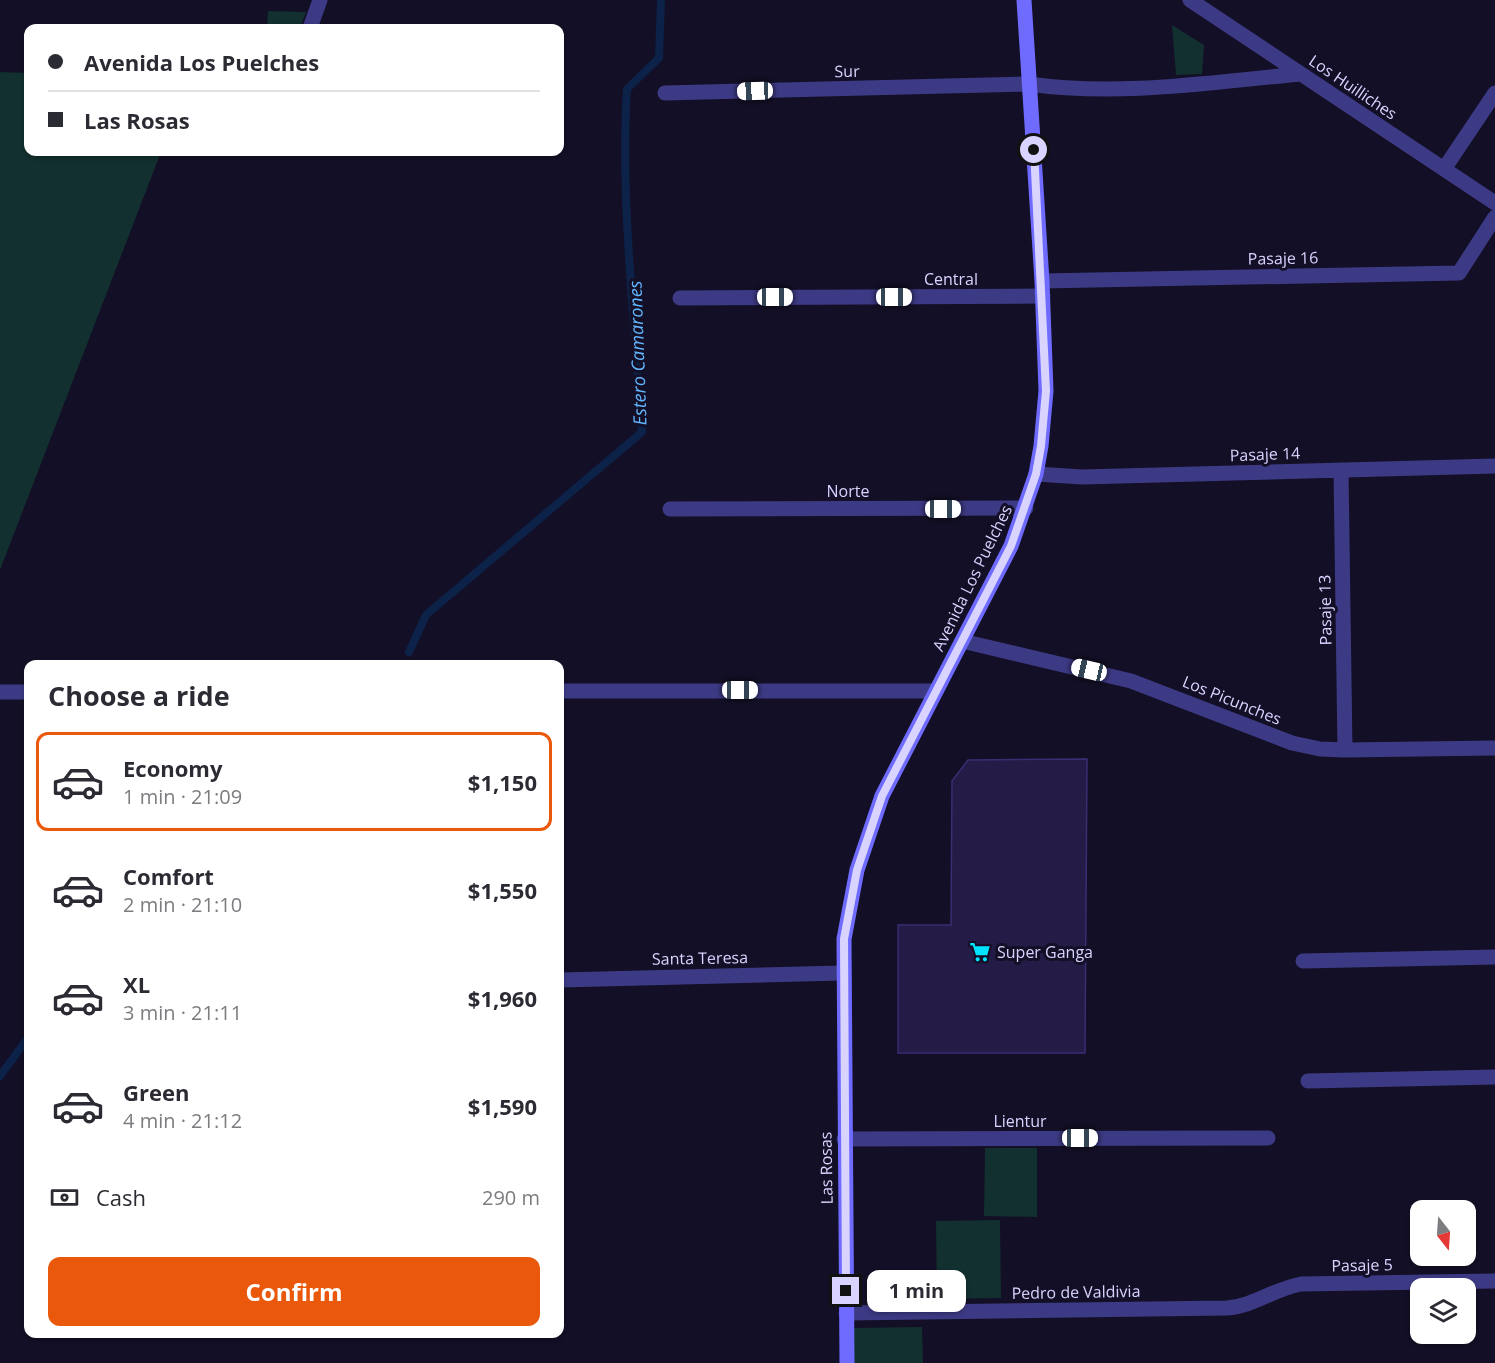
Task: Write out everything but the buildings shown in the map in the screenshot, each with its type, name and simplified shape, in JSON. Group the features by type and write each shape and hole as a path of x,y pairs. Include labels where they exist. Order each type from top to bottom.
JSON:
{"main road":[{"name":"Avenida Los Puelches","path":"842,973 849,904 868,832 882,796 1011,546 1036,474 1046,391 1024,0"},
{"name":"Las Rosas","path":"842,973 847,1363"}],"street":[{"path":"311,24 320,0"},
{"name":"Los Huilliches","path":"1192,0 1495,203"},
{"name":"Sur","path":"665,93 1029,84 1070,90 1171,86 1301,74"},
{"path":"1444,169 1495,93"},
{"name":"Pasaje 16","path":"1042,289 1460,273 1495,217"},
{"name":"Central","path":"680,298 1042,289"},
{"name":"Pasaje 14","path":"1036,474 1082,477 1495,466"},
{"name":"Pasaje 13","path":"1341,470 1345,750"},
{"name":"Norte","path":"670,509 1026,508"},
{"name":"Los Picunches","path":"962,641 1131,681 1292,743 1345,750 1495,748"},
{"path":"564,691 935,691"},
{"path":"0,692 24,692"},
{"path":"1303,961 1495,957"},
{"name":"Santa Teresa","path":"564,980 842,973"},
{"path":"1308,1081 1495,1077"},
{"name":"Lientur","path":"844,1139 1268,1138"},
{"name":"Pasaje 5","path":"1301,1284 1495,1281"},
{"name":"Pedro de Valdivia","path":"846,1313 1227,1308 1247,1306 1283,1289 1301,1284"}],"green space":[{"path":"268,11 306,12 302,24 267,24"},
{"path":"1172,25 1204,45 1202,74 1176,75"},
{"path":"0,72 24,73 24,156 159,156 0,570"},
{"path":"985,1148 1037,1148 1037,1217 984,1216"},
{"path":"1000,1220 1001,1298 937,1299 936,1221"},
{"path":"922,1327 923,1363 851,1363 850,1328"}],"waterway":[{"name":"Estero Camarones","path":"409,652 426,615 642,432 629,260 625,131 627,89 659,58 661,0"},
{"name":"Estero Camarones","path":"0,1076 24,1043"}],"place":[{"name":"Super Ganga","path":"980,952"}],"route":[{"path":"846,1291 842,973 849,904 868,832 882,796 1011,546 1036,474 1046,391 1034,150"}]}
